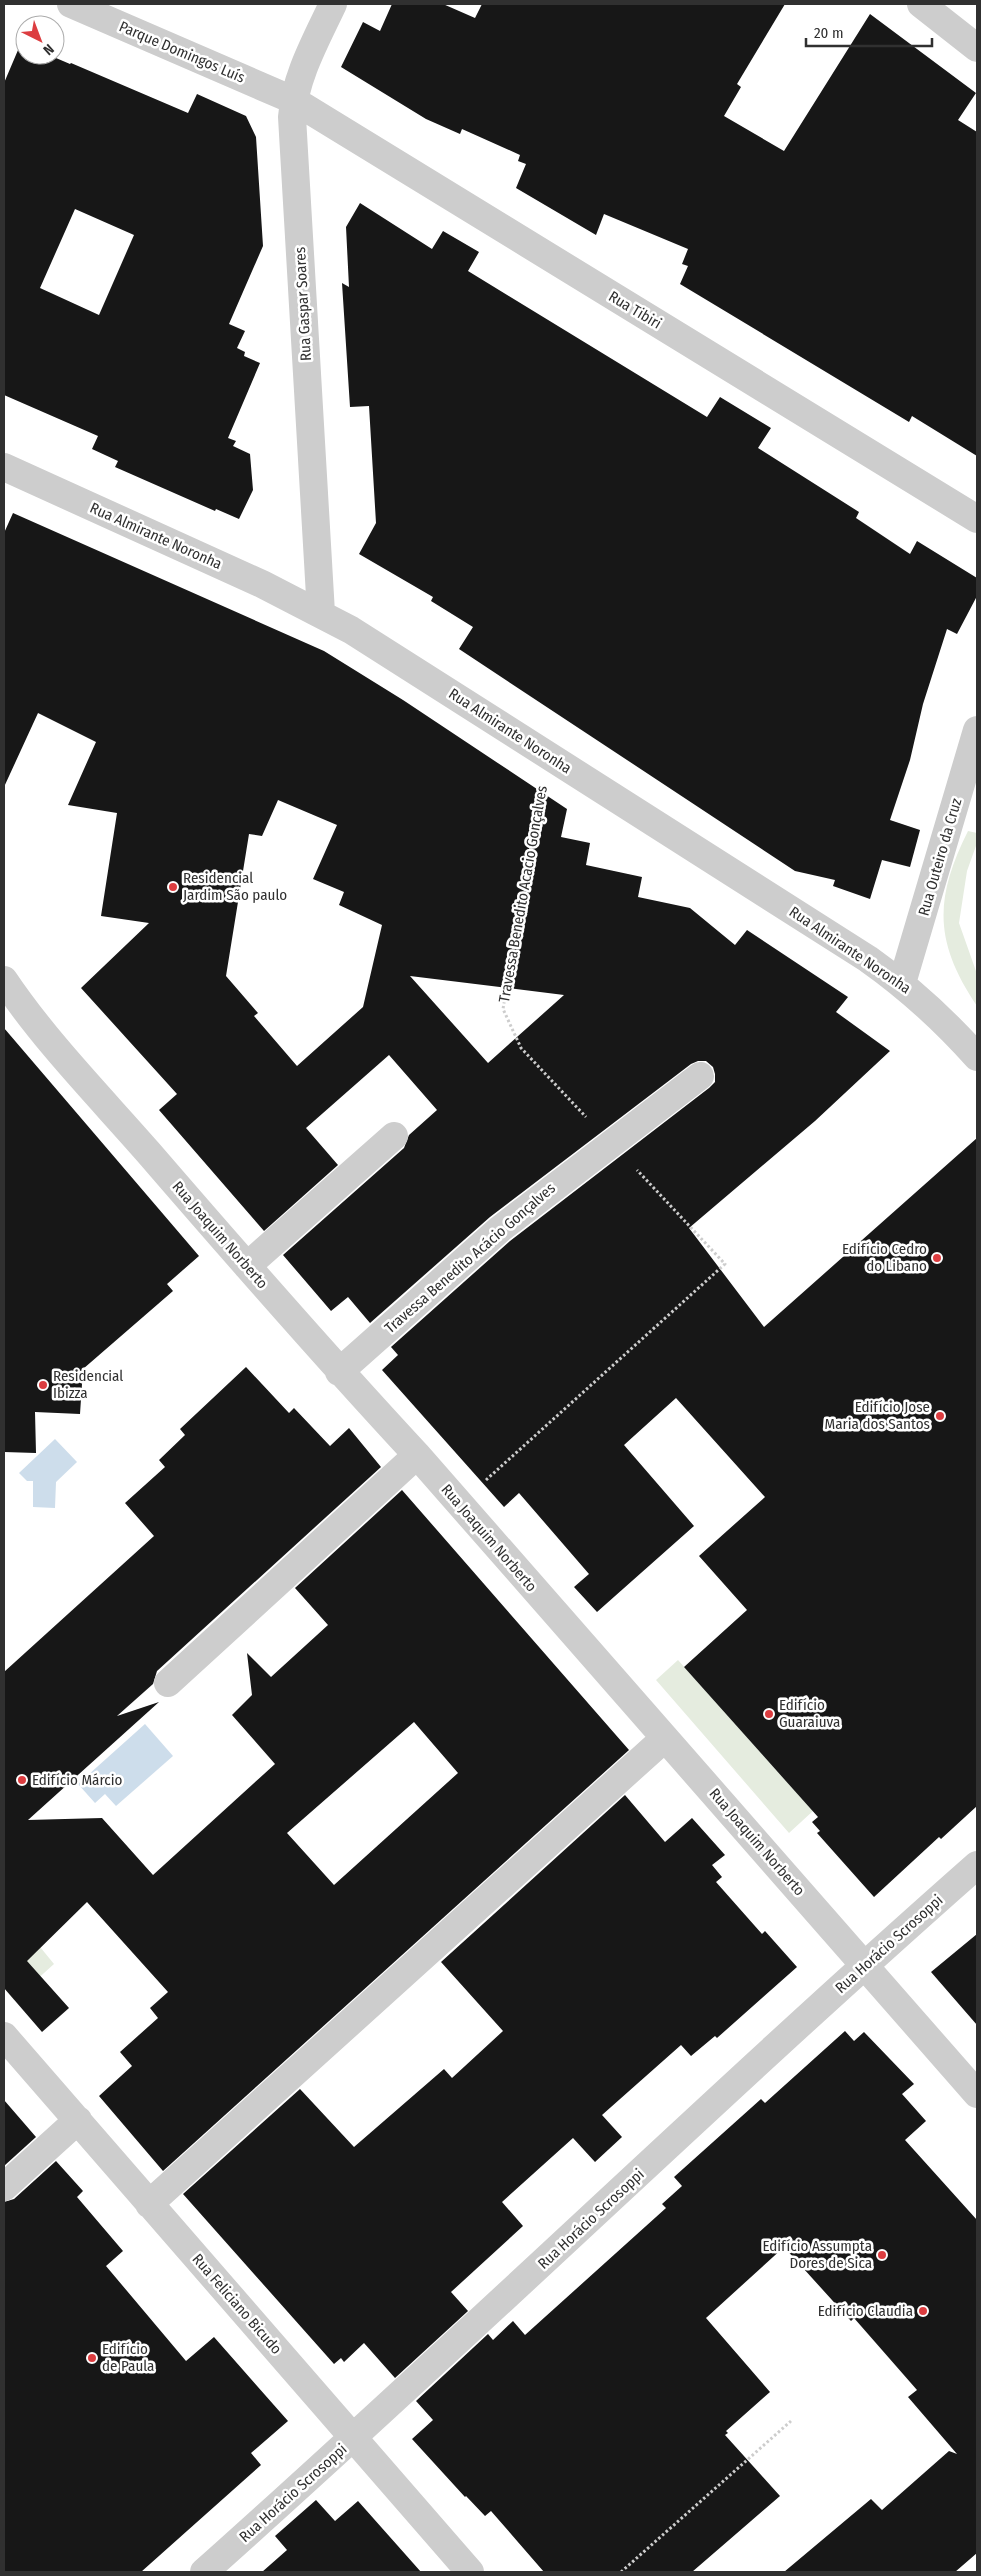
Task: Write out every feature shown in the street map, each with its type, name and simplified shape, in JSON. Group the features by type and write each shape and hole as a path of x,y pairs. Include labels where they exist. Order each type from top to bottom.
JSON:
{"street":[{"name":"Parque Domingos Luís","path":"71,4 293,100"},
{"name":"Rua Gaspar Soares","path":"321,613 293,148 293,100 311,51 332,4"},
{"path":"921,4 977,48"},
{"name":"Rua Tibiri","path":"293,100 977,519"},
{"name":"Rua Almirante Noronha","path":"4,467 321,613 868,959 902,983 932,1010 977,1057"},
{"name":"Rua Outeiro da Cruz","path":"902,983 977,730"},
{"name":"Rua Joaquim Norberto","path":"4,980 51,1040 339,1372 417,1455 977,2094"},
{"name":"Travessa Benedito Acácio Gonçalves","path":"339,1372 500,1229 543,1194 700,1076"},
{"path":"247,1266 394,1136"},
{"path":"168,1683 417,1455"},
{"path":"149,2204 665,1738"},
{"name":"Rua Horácio Scrosoppi","path":"204,2572 354,2439 864,1966 977,1865"},
{"name":"Rua Feliciano Bicudo","path":"4,2036 470,2572"},
{"path":"4,2187 78,2120"}],"path":[{"name":"Travessa Benedito Acacio Gonçalves","path":"459,1504 725,1264 521,1048 503,1009 547,755"},
{"path":"621,2572 791,2421"}],"shaded area":[{"path":"968,831 977,833 977,843 967,871 959,923 977,974 977,1006 963,983 953,961 946,940 944,920 949,878"},
{"path":"678,1660 813,1811 789,1833 656,1680"},
{"path":"4,1921 26,1946 36,1942 54,1964 14,2000 4,1988"}],"water":[{"path":"55,1439 77,1462 56,1482 55,1508 33,1507 33,1481 27,1481 19,1473"},
{"path":"145,1724 173,1756 116,1806 105,1794 95,1803 78,1784"}],"building":[{"path":"392,4 443,4 475,18 482,4 785,4 737,84 741,87 724,116 784,151 870,14 976,93 958,120 977,132 977,456 912,416 909,422 680,284 688,266 682,264 688,249 604,214 596,235 516,188 526,164 518,161 520,155 462,129 460,134 426,119 341,67 363,22 380,31"},
{"path":"15,57 15,65 65,65 65,62 71,63 188,113 197,94 246,116 256,137 263,246 229,324 245,331 237,348 245,352 244,356 260,363 228,438 236,441 233,446 250,454 253,490 239,519 216,509 215,511 115,467 118,461 92,449 98,436 4,395 4,83","holes":["75,209 134,235 99,315 40,288"]},
{"path":"360,203 432,249 443,231 479,252 468,271 707,417 720,397 771,428 758,448 859,512 856,518 910,554 917,541 977,578 977,596 957,634 947,629 923,704 910,760 890,820 920,830 910,867 882,860 870,899 833,886 835,880 795,871 459,649 473,627 431,601 433,597 359,554 376,523 369,406 350,407 342,283 349,287 346,227"},
{"path":"13,513 324,651 403,700 567,809 561,837 590,843 586,865 642,877 638,897 690,908 735,945 747,930 848,997 836,1012 890,1051 815,1121 689,1228 764,1327 977,1138 977,1806 941,1839 939,1837 874,1897 817,1833 820,1831 812,1822 818,1817 684,1667 747,1610 699,1556 765,1497 676,1398 624,1445 694,1526 597,1612 574,1587 589,1574 519,1493 504,1507 382,1370 398,1355 391,1347 510,1241 709,1088 715,1082 713,1067 706,1061 698,1061 691,1064 490,1217 370,1323 348,1297 331,1311 283,1255 404,1148 409,1135 437,1110 389,1055 306,1128 338,1165 264,1231 159,1110 177,1094 81,988 149,923 101,916 117,813 68,805 96,742 38,713 4,787 4,533","holes":["278,800 337,825 313,879 344,892 339,905 382,925 363,1007 297,1066 254,1016 258,1013 226,976 249,834 262,836","410,976 564,995 488,1063"]},
{"path":"4,1028 199,1256 167,1284 173,1291 83,1369 80,1414 35,1412 36,1453 4,1452"},
{"path":"246,1367 289,1413 294,1408 330,1446 349,1428 381,1467 157,1671 153,1684 117,1716 159,1702 28,1820 102,1818 153,1875 275,1764 232,1715 252,1695 247,1653 271,1677 328,1625 295,1588 402,1490 629,1750 163,2171 99,2096 132,2066 120,2052 158,2018 150,2008 168,1992 87,1902 27,1961 69,2008 42,2032 4,1988 4,1672 154,1536 125,1503 165,1467 159,1460 185,1435 180,1429","holes":["414,1722 458,1773 334,1885 287,1833"]},
{"path":"625,1795 665,1842 692,1818 725,1855 712,1865 722,1877 716,1882 762,1934 765,1931 797,1967 717,2038 715,2036 691,2056 681,2045 602,2115 622,2137 595,2162 573,2138 502,2202 523,2226 451,2292 468,2311 395,2378 364,2343 344,2362 341,2358 334,2364 183,2194 300,2089 354,2147 444,2069 452,2078 503,2031 441,1962"},
{"path":"977,1934 977,2025 931,1972"},
{"path":"845,2031 854,2041 864,2032 914,2084 902,2094 926,2121 905,2140 977,2220 977,2553 955,2572 784,2572 871,2499 882,2510 949,2451 957,2454 908,2397 917,2390 854,2318 851,2321 784,2247 706,2318 770,2392 726,2431 728,2433 725,2435 780,2496 692,2572 544,2572 491,2511 485,2516 412,2439 433,2420 416,2401 488,2334 493,2340 513,2321 525,2335 666,2208 662,2204 682,2186 674,2177 761,2099 765,2103"},
{"path":"4,2100 36,2137 4,2166"},
{"path":"56,2161 83,2191 77,2197 123,2251 106,2266 186,2361 214,2337 288,2421 251,2453 261,2465 141,2572 4,2572 4,2202 14,2199"},
{"path":"316,2500 335,2521 358,2501 421,2572 262,2572 287,2550 275,2536"}],"place":[{"name":"Residencial Jardim São paulo","path":"173,887"},
{"name":"Edifício Cedro do Libano","path":"937,1258"},
{"name":"Residencial Ibizza","path":"43,1385"},
{"name":"Edifício Jose Maria dos Santos","path":"940,1416"},
{"name":"Edifício Guaraiuva","path":"769,1714"},
{"name":"Edifício Márcio","path":"22,1780"},
{"name":"Edifício Assumpta Dores de Sica","path":"882,2255"},
{"name":"Edifício Claudia","path":"923,2311"},
{"name":"Edifício de Paula","path":"92,2358"}]}
